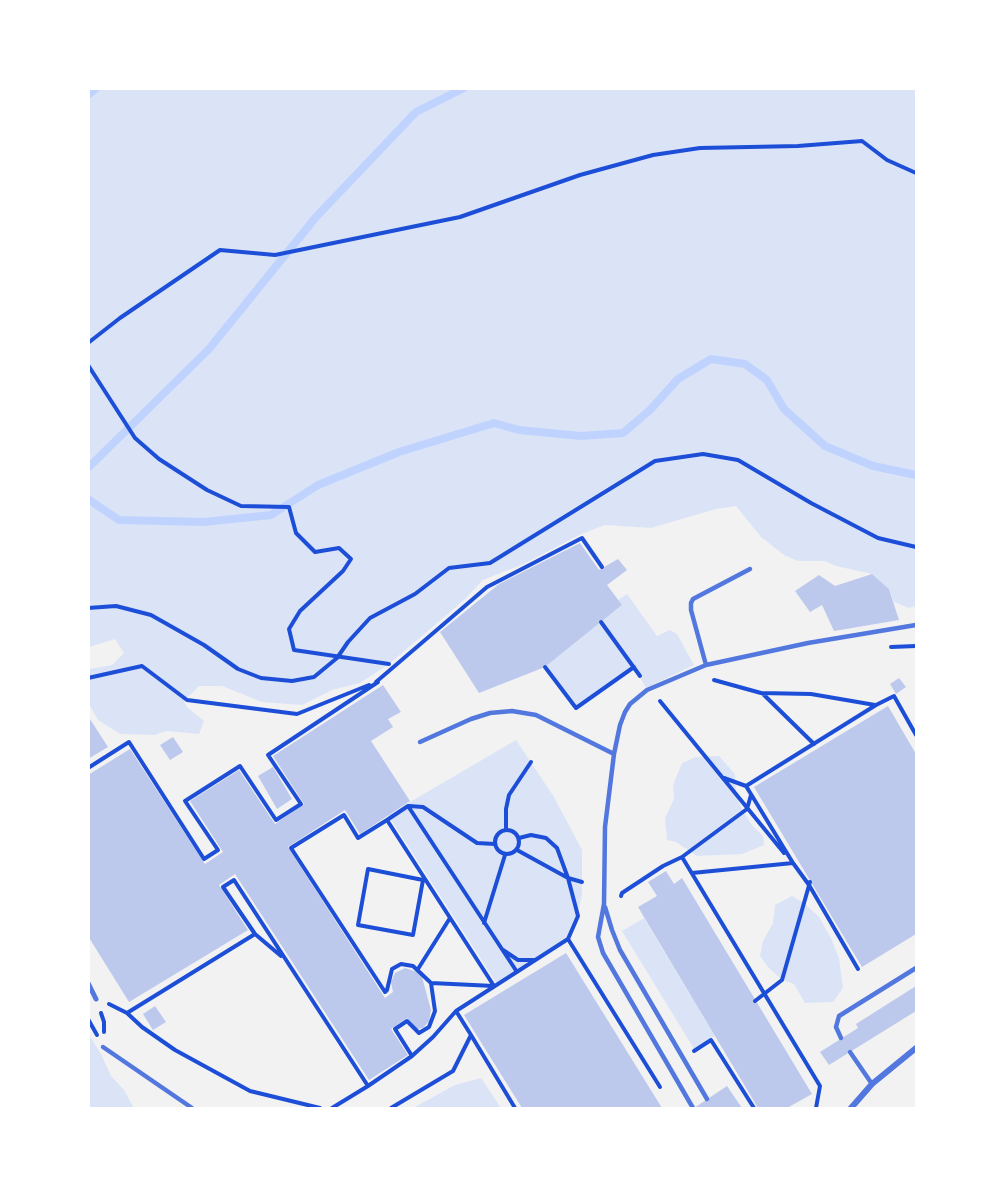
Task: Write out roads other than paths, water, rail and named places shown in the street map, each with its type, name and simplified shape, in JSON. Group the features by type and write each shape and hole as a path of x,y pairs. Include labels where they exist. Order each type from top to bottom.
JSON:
{"street":[{"path":"88,983 96,999 88,989"},
{"path":"851,1108 872,1084 916,1048"}],"lane":[{"path":"706,666 691,603 693,599 750,569"},
{"path":"693,1108 603,953 598,937 604,904 605,827 614,754 625,712 647,690 706,666 808,643 916,625"},
{"path":"420,742 471,719 490,713 512,711 536,715 614,754"},
{"path":"604,904 620,950 707,1099"},
{"path":"841,1038 836,1027 839,1016 916,968"},
{"path":"103,1047 192,1108"},
{"path":"850,1052 872,1084"}],"waterway":[{"path":"88,95 96,88"},
{"path":"88,468 209,349 316,217 416,112 464,88"},
{"path":"88,499 119,520 204,522 271,515 318,485 399,452 494,423 519,430 581,436 623,433 650,410 678,379 711,359 745,364 767,380 784,409 825,446 873,466 916,475"}]}
